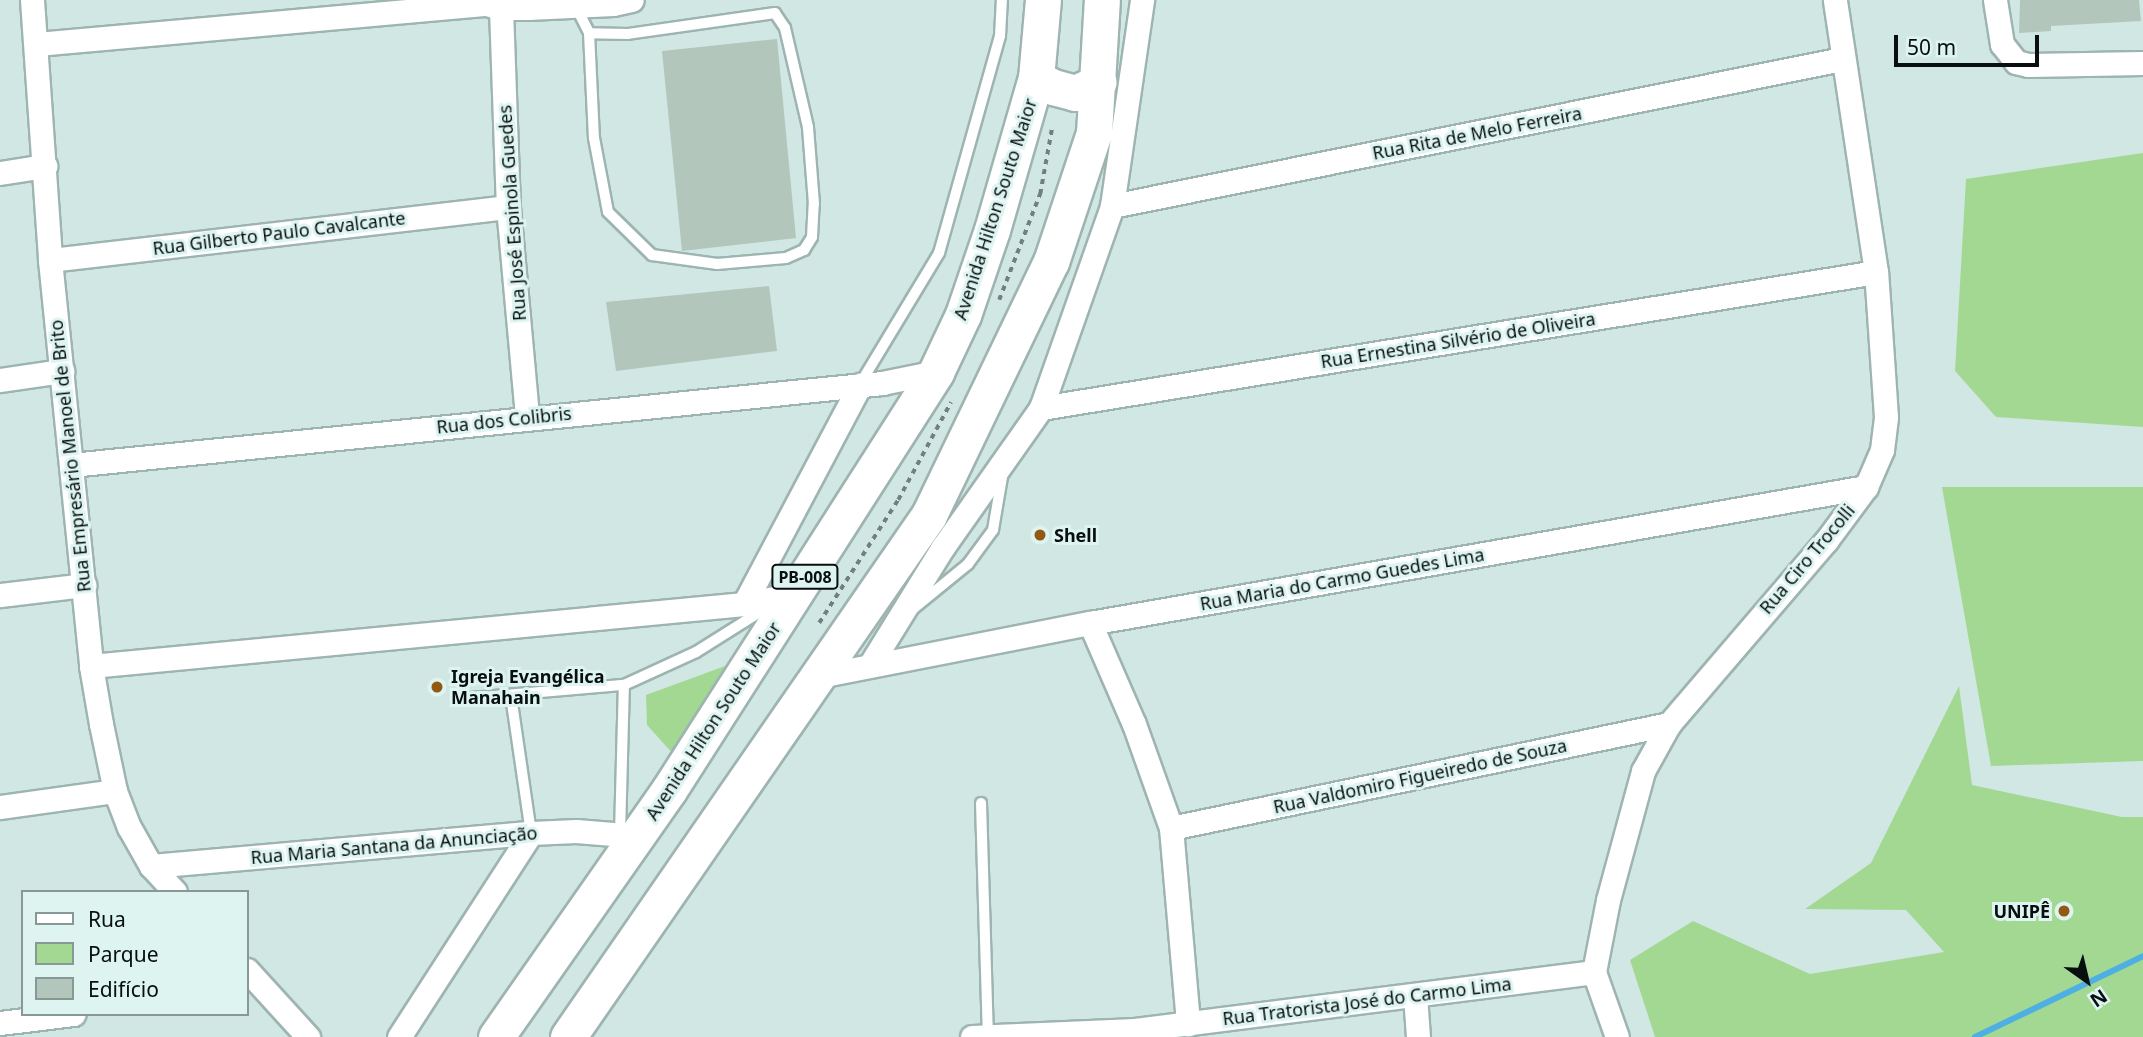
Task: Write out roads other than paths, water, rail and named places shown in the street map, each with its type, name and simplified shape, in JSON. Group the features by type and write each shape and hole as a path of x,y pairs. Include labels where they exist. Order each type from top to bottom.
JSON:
{"main road":[{"name":"Avenida Hilton Souto Maior","path":"496,1037 613,870 629,835 669,790 786,597 936,372 963,314 992,230 1036,78 1043,0"},
{"path":"568,1037 929,515 1051,262 1094,133 1102,0"},
{"path":"1036,78 1053,87 1075,93 1099,82"},
{"path":"669,790 667,815 671,834 680,843 697,850"},
{"path":"613,870 638,872 650,887 635,938"}],"street":[{"name":"Rua Empresário Manoel de Brito","path":"32,0 51,260 92,666 115,791 129,827 151,866 173,890"},
{"path":"37,44 488,4 632,0"},
{"path":"870,664 943,547 1041,408 1112,206 1142,0"},
{"name":"Rua Ciro Trocolli","path":"1594,972 1623,837 1643,771 1669,724 1826,541 1866,487 1882,450 1886,417 1875,272 1835,0"},
{"name":"Rua José Espinola Guedes","path":"488,4 527,417"},
{"path":"1995,5 2002,44 2016,62 2028,65 2143,63"},
{"name":"Rua Rita de Melo Ferreira","path":"1112,206 1842,60"},
{"path":"0,173 45,166"},
{"name":"Rua Gilberto Paulo Cavalcante","path":"51,260 508,206"},
{"name":"Rua Ernestina Silvério de Oliveira","path":"1041,408 1875,272"},
{"path":"0,380 62,371"},
{"name":"Rua dos Colibris","path":"71,465 860,385 936,372"},
{"path":"744,604 860,385"},
{"name":"Rua Maria do Carmo Guedes Lima","path":"819,676 1090,623 1866,487"},
{"path":"0,595 84,585"},
{"path":"92,666 744,604 786,597"},
{"path":"1090,623 1134,723 1171,828 1188,1024"},
{"name":"Rua Valdomiro Figueiredo de Souza","path":"1171,828 1669,724"},
{"path":"0,807 115,791"},
{"path":"399,1037 531,833"},
{"name":"Rua Maria Santana da Anunciação","path":"151,866 531,833 629,835"},
{"path":"248,972 256,991 308,1037"},
{"path":"1594,972 1617,1037"},
{"name":"Rua Tratorista José do Carmo Lima","path":"983,1036 1135,1033 1594,972"},
{"path":"1415,995 1418,1037"},
{"path":"0,1023 57,1016"}],"lane":[{"path":"860,385 939,253 1000,36 1002,0"},
{"path":"587,3 594,138 608,212 652,256 717,264 786,257 804,250 812,237 814,204 808,127 785,28 775,13 628,34 589,33"},
{"path":"897,622 968,564 993,530 1006,458"},
{"path":"471,698 624,685 696,652 786,597"},
{"path":"624,685 629,835"},
{"path":"511,696 531,833"},
{"path":"981,803 983,1036"}],"waterway":[{"path":"1975,1037 2143,956"}],"place":[{"name":"Shell","path":"1040,535"},
{"name":"Igreja Evangélica Manahain","path":"437,687"},
{"name":"UNIPÊ","path":"2064,911"}]}
